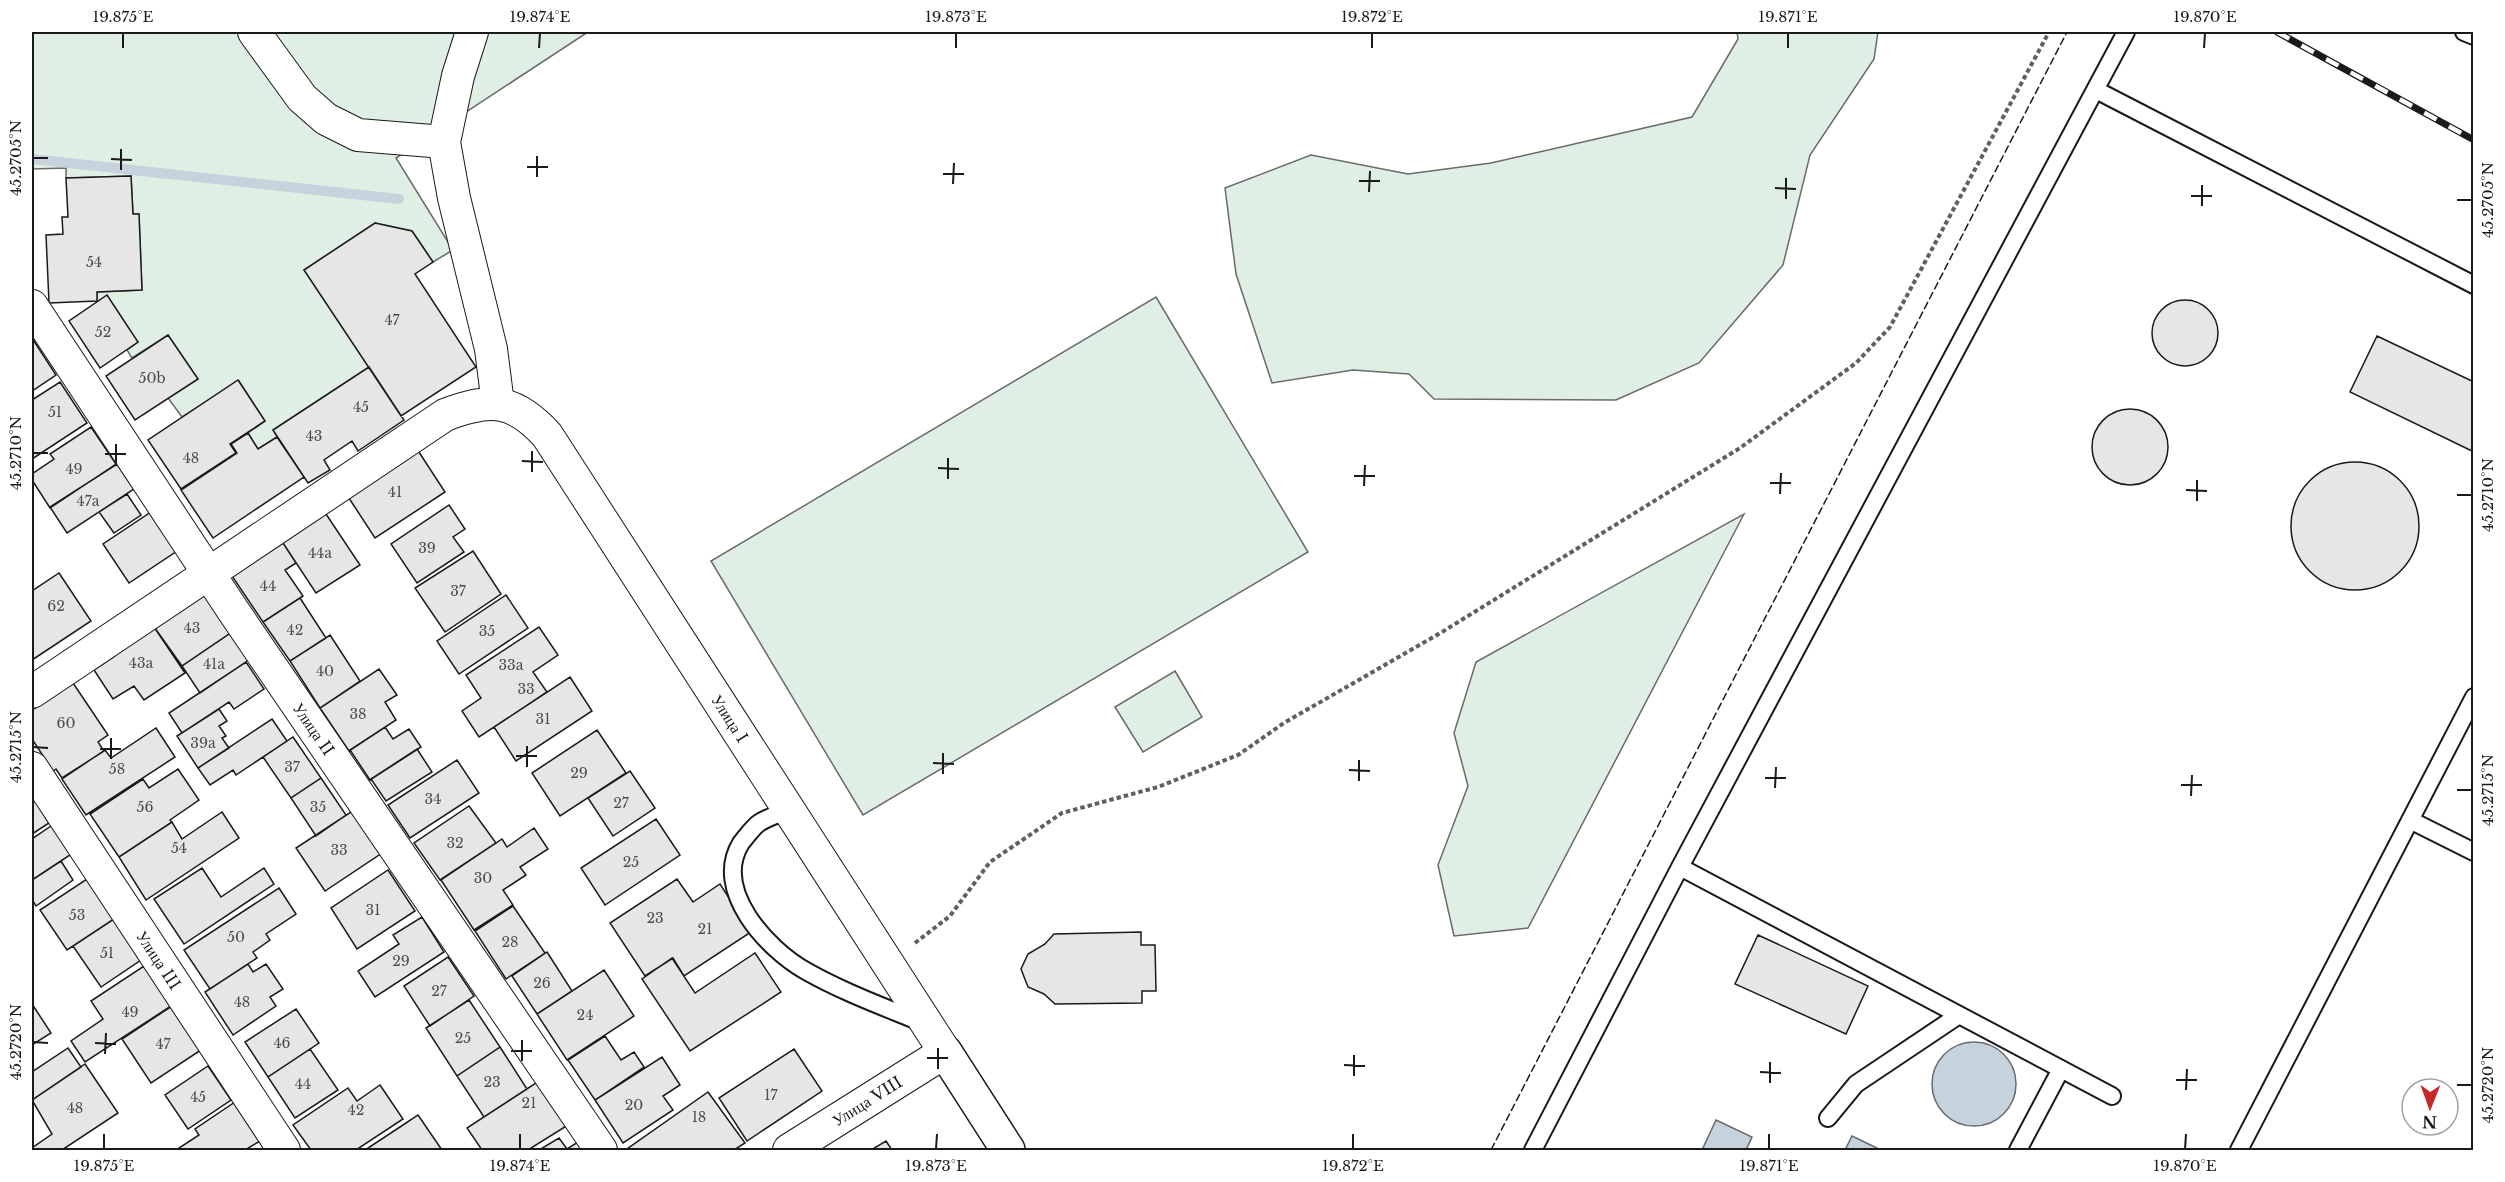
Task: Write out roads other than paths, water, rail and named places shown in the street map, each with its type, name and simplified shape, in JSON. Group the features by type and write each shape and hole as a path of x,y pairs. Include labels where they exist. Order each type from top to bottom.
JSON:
{"street":[{"path":"254,32 302,98 326,119 358,135 444,142"},
{"path":"32,692 445,415 474,404 498,404 491,349 454,198 444,142 458,76 472,32"},
{"name":"Улица II","path":"32,306 209,574 601,1150"},
{"name":"Улица I","path":"498,404 518,410 547,435 936,1038"},
{"name":"Улица III","path":"32,768 284,1150"},
{"path":"936,1038 1008,1150"},
{"name":"Улица VIII","path":"789,1150 936,1038"}],"lane":[{"path":"1533,1150 1680,867 2126,32"},
{"path":"2464,32 2474,36"},
{"path":"2096,90 2474,285"},
{"path":"2240,1150 2474,698"},
{"path":"789,810 758,823 733,856 732,879 743,908 773,948 806,971 863,998 936,1038"},
{"path":"2410,820 2474,852"},
{"path":"1680,867 2112,1096"},
{"path":"1828,1118 1856,1084 1959,1015"},
{"path":"2018,1150 2061,1069"}],"waterway":[{"path":"32,159 399,199"}],"railway":[{"path":"2277,32 2474,140"}]}
